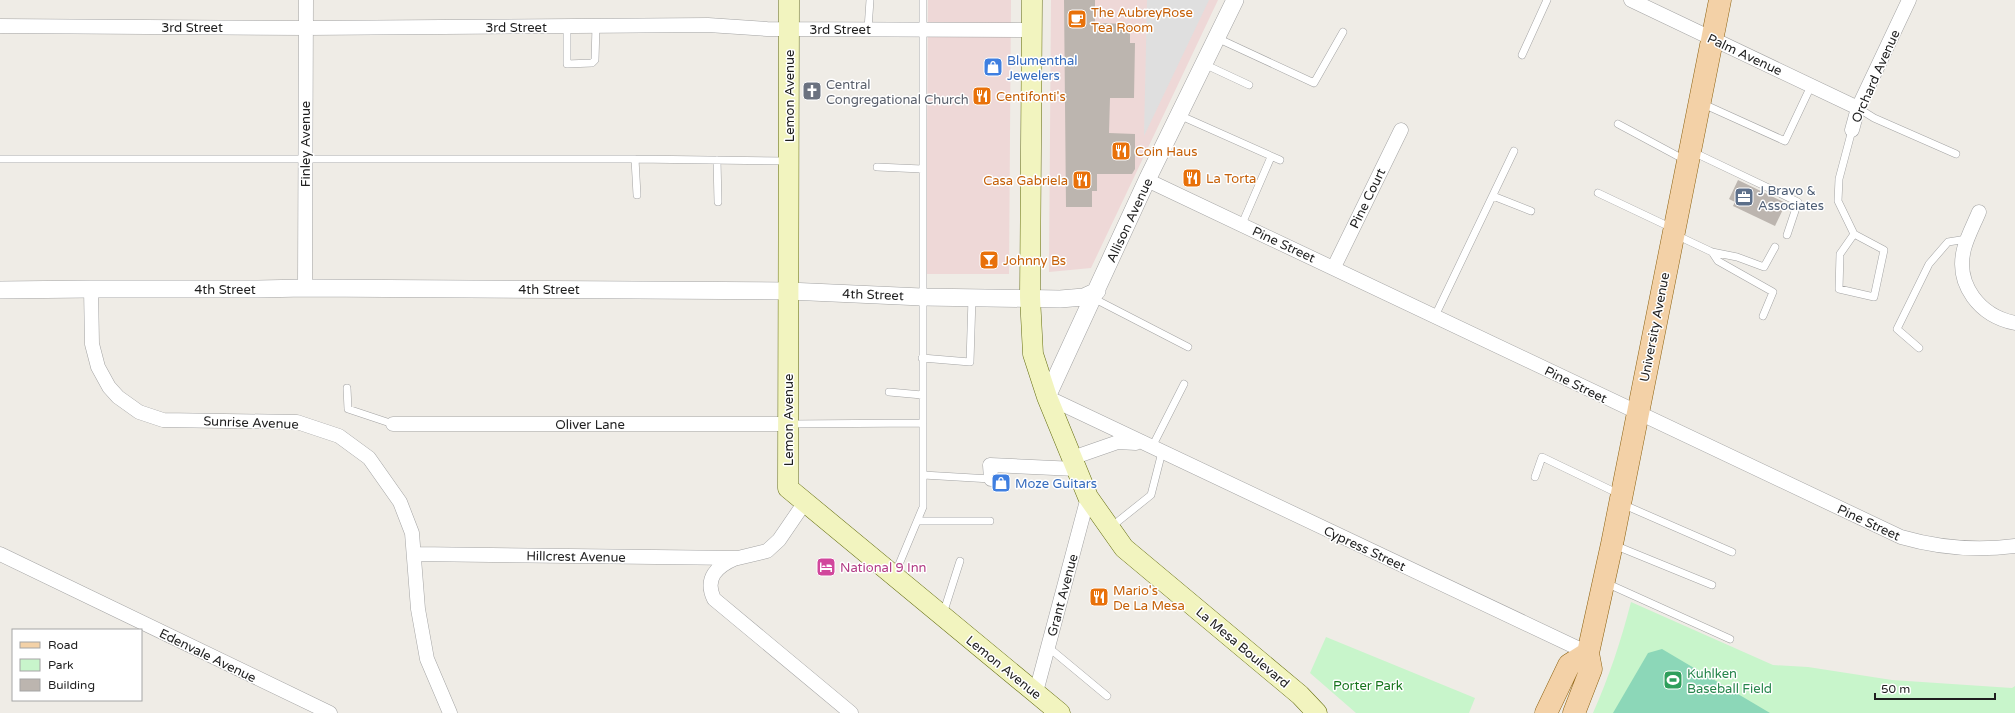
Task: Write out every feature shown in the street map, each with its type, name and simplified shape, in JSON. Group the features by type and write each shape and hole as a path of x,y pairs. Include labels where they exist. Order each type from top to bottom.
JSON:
{"main road":[{"name":"Lemon Avenue","path":"788,0 788,488 1060,713"},
{"name":"La Mesa Boulevard","path":"1032,0 1030,297 1033,354 1047,397 1088,497 1124,548 1300,695 1317,713"},
{"name":"University Avenue","path":"1574,713 1591,669 1588,653 1612,544 1688,155 1720,0"},
{"path":"1546,713 1569,665 1588,653"}],"street":[{"name":"Finley Avenue","path":"304,288 306,0"},
{"name":"Allison Avenue","path":"1047,397 1147,180 1235,0"},
{"name":"Palm Avenue","path":"1631,0 1858,108"},
{"name":"Orchard Avenue","path":"1852,130 1858,108 1909,0"},
{"name":"3rd Street","path":"0,26 306,28 708,25 788,29 1032,30"},
{"name":"Pine Court","path":"1334,267 1401,130"},
{"name":"Pine Street","path":"1147,180 1334,267 1901,538 1924,544 1963,549 1994,549 2015,546"},
{"path":"1979,212 1967,239 1963,255 1962,271 1969,292 1983,310 1993,316 2015,323"},
{"name":"4th Street","path":"0,290 91,288 304,288 788,291 1060,299 1095,295"},
{"name":"Sunrise Avenue","path":"91,288 92,344 94,356 109,387 128,405 151,417 163,420 297,422 339,436 369,458 400,502 412,534 415,554 418,608 427,659 450,713"},
{"name":"Cypress Street","path":"1047,397 1588,653"},
{"name":"Oliver Lane","path":"393,424 788,424"},
{"name":"Cypress Street","path":"1074,463 1118,442 1152,447"},
{"path":"991,480 990,465 1074,463"},
{"name":"Grant Avenue","path":"1036,692 1088,497"},
{"name":"Hillcrest Avenue","path":"805,502 780,540 767,551 726,562 712,575 710,587 714,599 851,713"},
{"name":"Edenvale Avenue","path":"0,554 330,713"},
{"name":"Hillcrest Avenue","path":"415,554 738,558"}],"lane":[{"path":"868,29 870,0"},
{"path":"894,577 923,507 923,0"},
{"path":"1522,55 1547,0"},
{"path":"567,26 567,64 592,63 595,60 596,26"},
{"path":"1217,38 1314,83 1343,32"},
{"path":"1204,64 1249,85"},
{"path":"1699,102 1785,141 1812,86"},
{"path":"1858,108 1874,118 1956,154"},
{"path":"1179,115 1280,160"},
{"path":"1618,124 1798,202 1787,235"},
{"name":"Orchard Avenue","path":"1852,130 1838,179 1838,201 1854,234"},
{"path":"1435,316 1514,151"},
{"path":"1242,224 1272,157"},
{"path":"635,158 637,195"},
{"path":"0,159 635,158 789,161"},
{"path":"717,160 718,202"},
{"path":"877,167 922,169"},
{"path":"1598,193 1712,252 1737,257 1764,267 1775,247"},
{"path":"1493,196 1531,211"},
{"path":"1854,234 1884,250 1874,297 1839,289 1840,254 1854,234"},
{"path":"1919,348 1898,329 1930,264 1948,242 1967,239"},
{"path":"1712,252 1718,261 1773,292 1763,316"},
{"path":"1095,295 1188,347"},
{"path":"922,358 970,362 972,297"},
{"path":"1110,528 1151,495 1152,447 1184,384"},
{"path":"347,388 348,409 393,424"},
{"path":"889,392 922,395"},
{"path":"788,424 923,424"},
{"path":"1535,477 1542,457 1621,499 1732,552"},
{"path":"923,474 991,480"},
{"path":"918,521 990,521"},
{"path":"1612,544 1712,585"},
{"path":"942,616 960,561"},
{"path":"1604,582 1730,639"},
{"path":"1048,647 1107,696"}],"shaded area":[{"path":"928,0 1011,0 1009,274 926,274"},
{"path":"1051,0 1218,0 1091,268 1049,272"},
{"path":"1147,0 1209,0 1144,136"}],"green space":[{"path":"1631,602 1773,665 1808,667 1892,680 2012,688 2015,686 2015,713 1593,713 1614,659"},
{"name":"Porter Park","path":"1326,637 1475,698 1469,713 1356,713 1310,673"},
{"name":"Kuhlken Baseball Field","path":"1662,649 1770,713 1613,713 1648,653"}],"building":[{"path":"1064,0 1095,0 1095,23 1130,24 1130,43 1135,43 1134,98 1110,98 1109,133 1135,134 1135,169 1132,174 1097,174 1097,191 1092,191 1092,207 1066,207"},
{"path":"1738,180 1786,203 1775,226 1733,206 1735,202 1729,199"}],"place":[{"name":"The AubreyRose Tea Room","path":"1077,19"},
{"name":"Blumenthal Jewelers","path":"993,67"},
{"name":"Central Congregational Church","path":"812,91"},
{"name":"Centifonti's","path":"982,96"},
{"name":"Coin Haus","path":"1121,151"},
{"name":"La Torta","path":"1192,178"},
{"name":"Casa Gabriela","path":"1082,180"},
{"name":"J Bravo & Associates","path":"1744,197"},
{"name":"Johnny Bs","path":"989,260"},
{"name":"Moze Guitars","path":"1001,483"},
{"name":"National 9 Inn","path":"826,567"},
{"name":"Mario's De La Mesa","path":"1099,597"},
{"name":"Kuhlken Baseball Field","path":"1673,680"}]}
